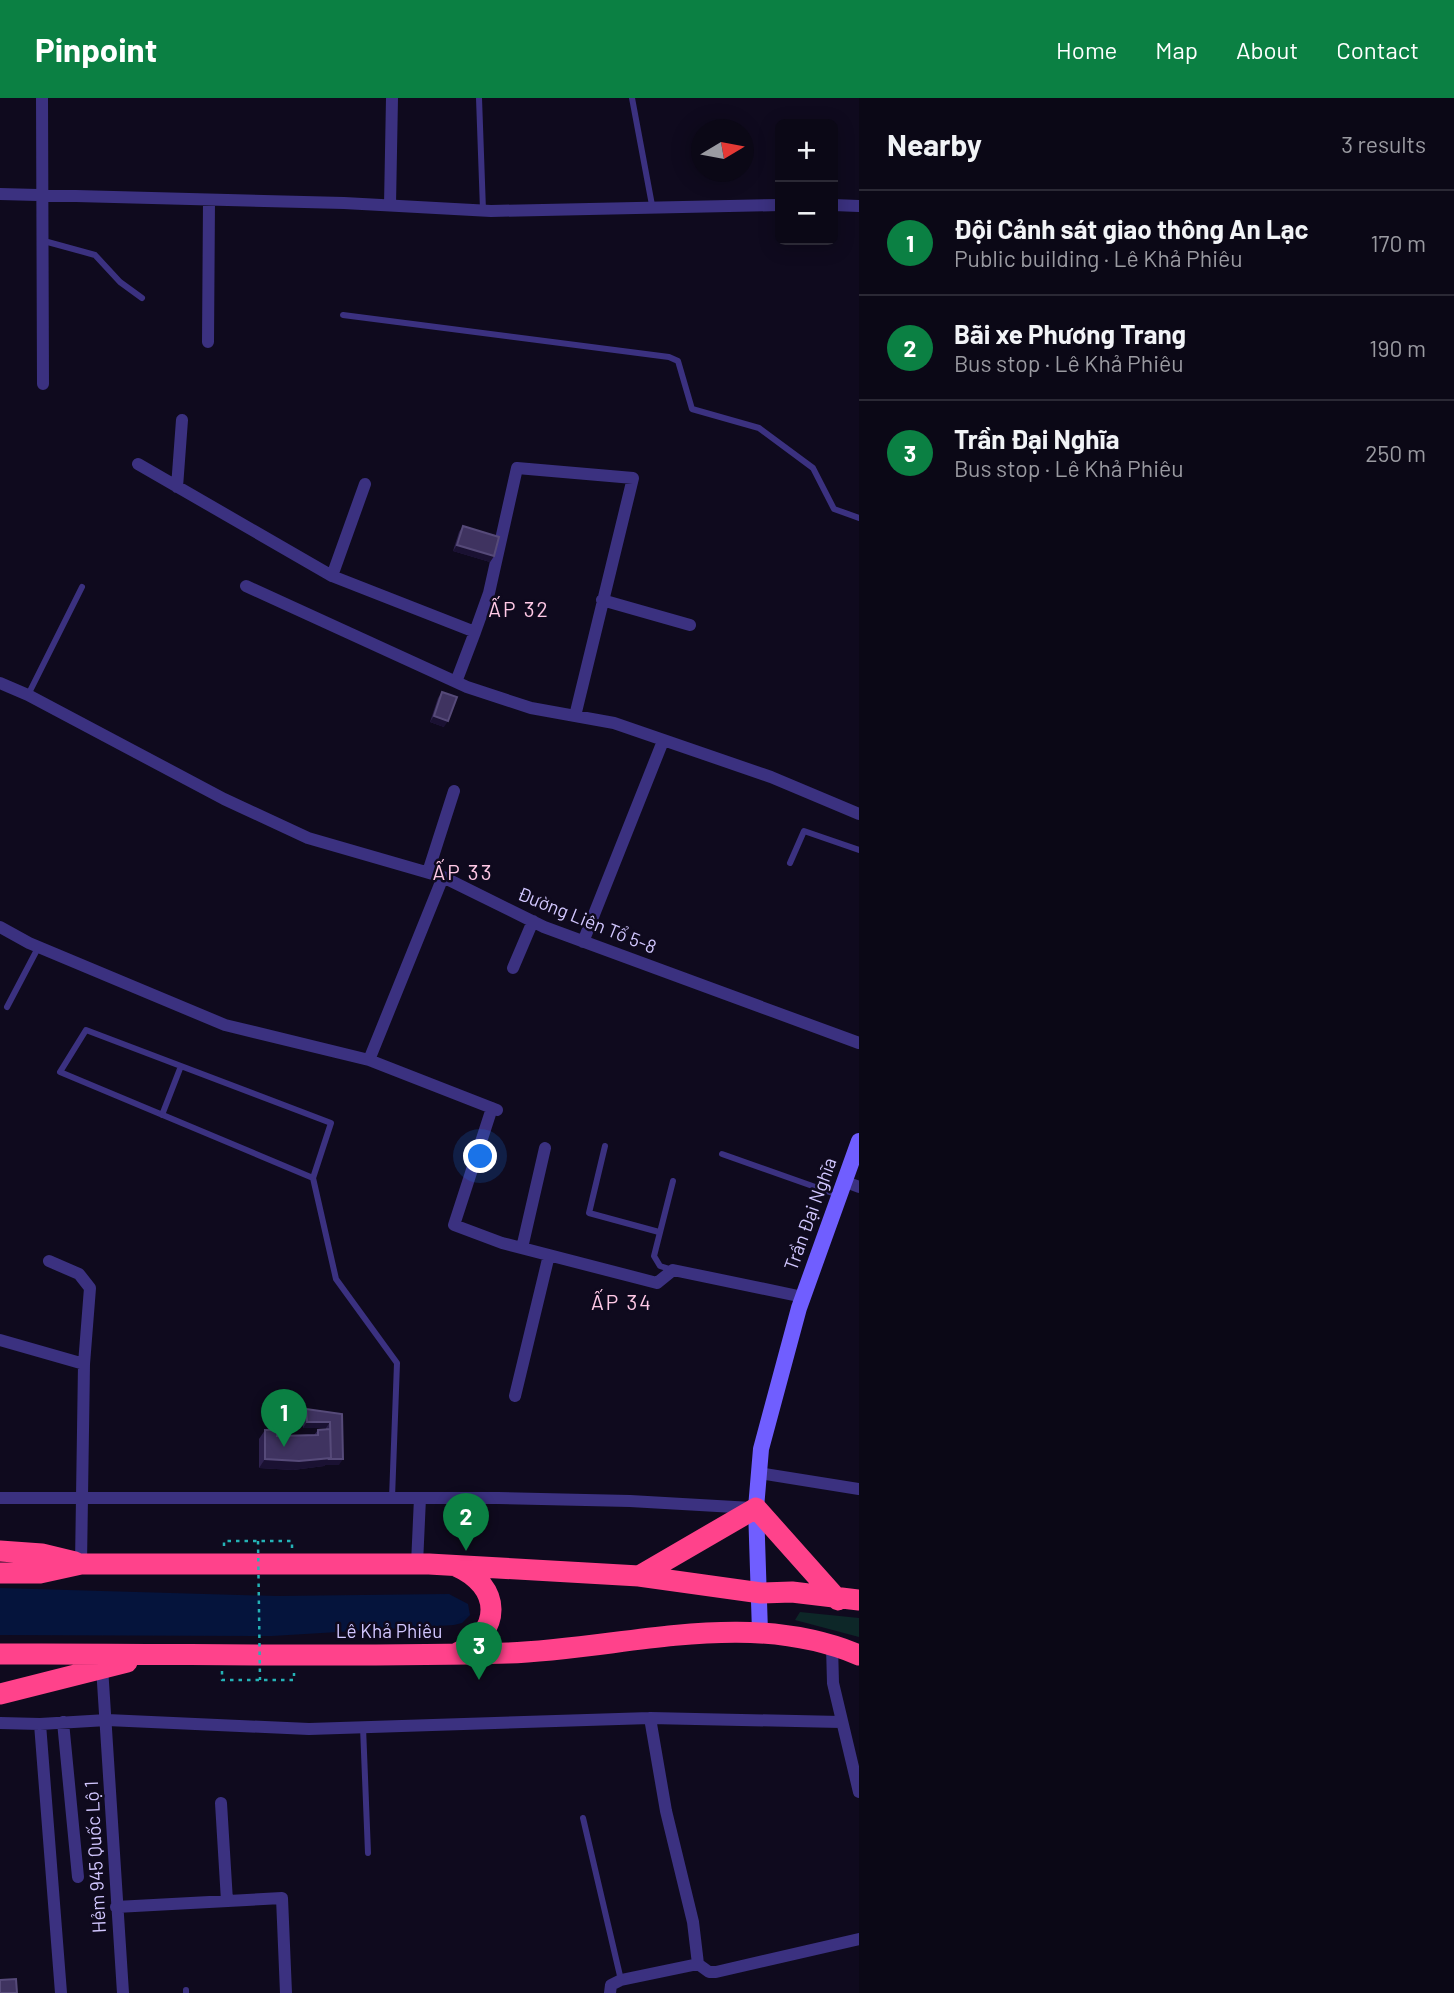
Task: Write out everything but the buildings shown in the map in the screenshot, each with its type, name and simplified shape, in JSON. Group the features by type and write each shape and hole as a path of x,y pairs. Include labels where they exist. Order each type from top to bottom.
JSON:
{"highway":[{"path":"639,1576 755,1508 849,1600"},
{"path":"0,1551 43,1554 81,1563 454,1565 639,1576 761,1592 792,1591 849,1600"},
{"path":"0,1573 40,1573 81,1563"},
{"path":"454,1565 478,1581 492,1608 490,1623 481,1638 455,1654"},
{"path":"761,1592 794,1606 859,1614"},
{"name":"Lê Khả Phiêu","path":"0,1654 455,1654 520,1652 692,1633 760,1632 832,1646 859,1655"},
{"path":"0,1694 102,1667 169,1653"}],"main road":[{"name":"Trần Đại Nghĩa","path":"760,1632 761,1592 755,1508 761,1449 803,1297 859,1141"}],"street":[{"path":"43,98 43,384"},
{"path":"390,205 392,98"},
{"path":"0,194 482,210 775,205"},
{"path":"208,342 209,201"},
{"path":"838,205 859,206"},
{"path":"177,487 182,420"},
{"path":"138,464 332,576 475,632"},
{"path":"456,682 489,593 517,467 633,478 575,716"},
{"path":"332,576 365,484"},
{"path":"246,586 456,682 531,708 614,723 771,777 859,814"},
{"path":"602,600 690,625"},
{"name":"Đường Liên Tổ 5-8","path":"0,683 28,695 224,799 308,838 443,877 583,942 859,1043"},
{"path":"583,942 663,741"},
{"path":"428,872 454,791"},
{"path":"369,1060 443,877"},
{"path":"513,968 533,921"},
{"path":"0,927 225,1025 369,1060 495,1109 454,1225 522,1248 657,1283 673,1270 803,1297"},
{"path":"522,1248 545,1148"},
{"path":"841,1188 859,1187"},
{"path":"515,1396 549,1255"},
{"path":"49,1261 79,1274 90,1288 84,1364 81,1563"},
{"path":"0,1340 84,1364"},
{"path":"759,1473 859,1489"},
{"path":"0,1498 630,1500 755,1508"},
{"path":"417,1564 420,1498"},
{"path":"832,1646 833,1683 859,1792"},
{"name":"Hẻm 945 Quốc Lộ 1","path":"102,1667 123,1993"},
{"path":"0,1723 40,1724 107,1720 309,1729 650,1718 841,1722"},
{"path":"650,1718 666,1811 693,1922 698,1964 709,1972 716,1972 859,1939"},
{"path":"63,1721 78,1877"},
{"path":"40,1724 61,1993"},
{"path":"221,1803 227,1901"},
{"path":"116,1907 282,1898 286,1993"},
{"path":"610,1993 611,1984 621,1980 698,1964"}],"lane":[{"path":"479,98 482,210"},
{"path":"632,98 652,205"},
{"path":"44,241 95,255 120,282 142,298"},
{"path":"343,315 669,357 678,361 692,409 759,428 813,468 834,509 859,518"},
{"path":"28,695 82,587"},
{"path":"790,863 804,831 859,850"},
{"path":"7,1007 39,946"},
{"path":"313,1178 60,1072 86,1030 331,1123 313,1178 336,1279 397,1363 392,1498"},
{"path":"162,1115 181,1066"},
{"path":"606,1146 589,1213 659,1232"},
{"path":"722,1154 841,1188"},
{"path":"673,1181 659,1232 655,1260 660,1266 673,1270"},
{"path":"363,1727 368,1853"},
{"path":"583,1818 621,1980"}],"path":[{"path":"258,1541 260,1680"},
{"path":"221,1654 222,1680 294,1680 292,1654"}],"green space":[{"path":"800,1612 859,1618 859,1637 795,1620"}],"water":[{"path":"0,1588 277,1596 449,1594 468,1604 470,1615 462,1623 454,1625 272,1636 0,1635"}],"place":[{"name":"Đội Cảnh sát giao thông An Lạc","path":"284,1447"},
{"name":"Bãi xe Phương Trang","path":"466,1551"},
{"name":"Trần Đại Nghĩa","path":"479,1680"}],"district":[{"name":"ẤP 32","path":"519,610"},
{"name":"ẤP 33","path":"463,873"},
{"name":"ẤP 34","path":"622,1303"}]}
